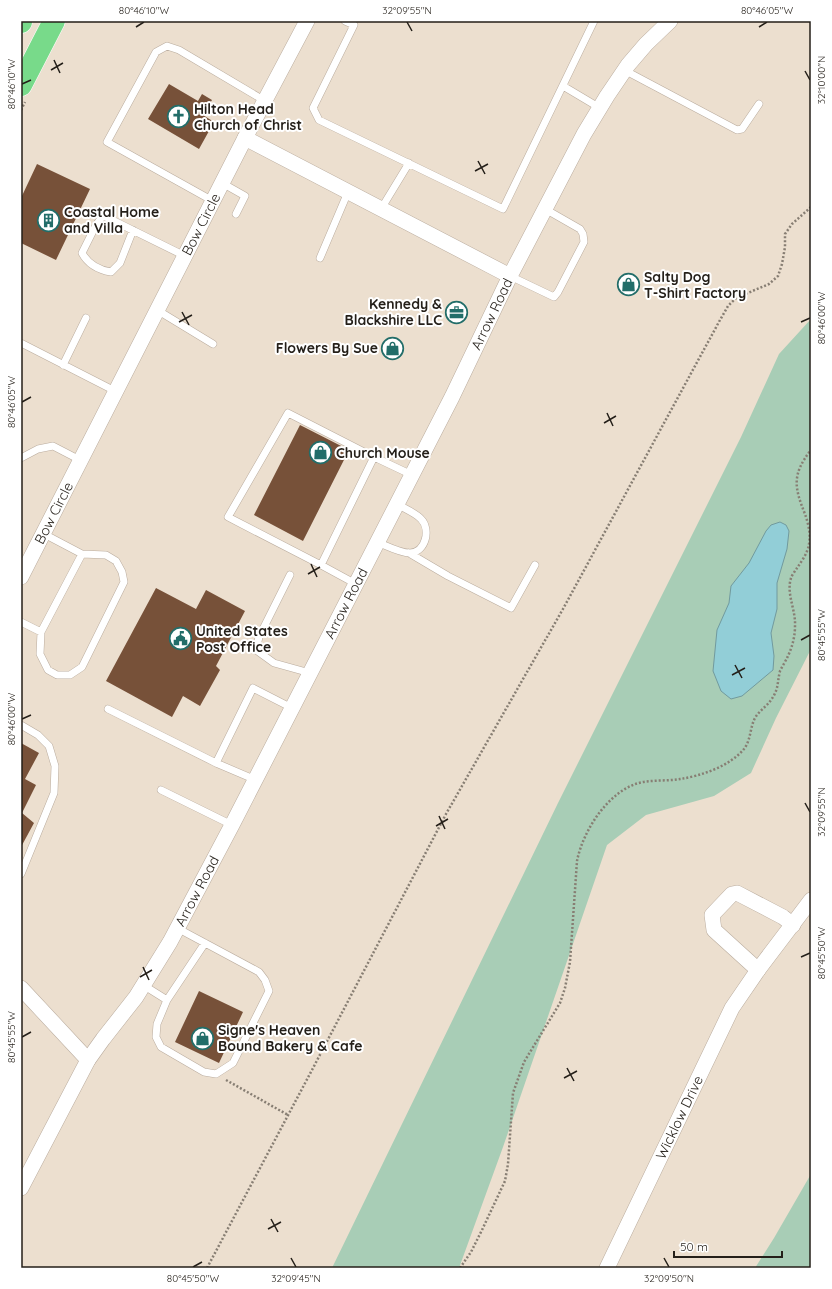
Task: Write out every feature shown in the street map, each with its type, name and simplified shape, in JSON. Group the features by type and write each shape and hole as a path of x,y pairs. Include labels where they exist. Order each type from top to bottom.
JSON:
{"highway":[{"path":"21,85 54,21"}],"street":[{"name":"Bow Circle","path":"21,577 28,557 44,534 115,391 307,21"},
{"name":"Arrow Road","path":"21,1188 88,1060 102,1038 122,1016 170,942 256,780 452,397 510,276 584,134 624,70 646,44 670,21"},
{"path":"245,138 510,276"},
{"path":"758,970 714,930 712,915 732,894 737,893 793,924"},
{"name":"Wicklow Drive","path":"607,1268 732,1008 758,970 811,900"},
{"path":"21,988 88,1060"}],"lane":[{"path":"345,21 354,25 313,108 319,120 503,208 594,21"},
{"path":"213,200 106,142 156,52 167,46 179,50 265,101"},
{"path":"624,70 737,130 742,129 759,104"},
{"path":"563,86 600,108"},
{"path":"381,209 409,163"},
{"path":"222,183 245,196 236,214"},
{"path":"320,258 348,192"},
{"path":"510,276 554,297 558,292 584,242 583,234 580,229 545,209"},
{"path":"133,230 120,263 111,272 103,271 92,265 82,253 96,225 102,217 106,217 133,230 185,256"},
{"path":"157,310 212,344"},
{"path":"64,365 86,318"},
{"path":"21,343 115,391"},
{"path":"356,584 228,517 288,413 412,475"},
{"path":"21,458 38,449 53,446 80,460"},
{"path":"321,565 374,457"},
{"path":"397,504 421,519 427,529 424,544 416,551 409,553"},
{"path":"44,534 82,554 106,555 116,561 122,572 124,582 82,667 70,675 57,675 48,670 40,654 41,632 82,554"},
{"path":"377,542 409,553 448,576 511,608 535,565"},
{"path":"290,575 259,637 256,650 274,663 310,674"},
{"path":"21,622 41,632"},
{"path":"216,763 254,688 292,708"},
{"path":"108,709 216,763 256,780"},
{"path":"21,725 38,735 49,746 55,766 54,793 21,874"},
{"path":"160,790 232,825"},
{"path":"177,928 205,943 259,972 265,980 269,991 233,1063 216,1074 204,1072 161,1047 156,1037 157,1024 167,1000 205,943"},
{"path":"143,985 167,1000"}],"path":[{"path":"207,1268 446,814 563,609 720,320 728,306 736,298 769,284 778,276 784,253 786,234 792,224 811,207"},
{"path":"460,1268 471,1252 504,1181 508,1164 513,1093 524,1062 560,1004 565,988 570,962 577,862 580,848 595,818 616,795 629,787 643,782 679,779 701,774 717,768 737,756 745,748 749,739 750,728 756,716 771,701 778,688 780,672 793,643 796,625 789,593 791,577 802,561 809,544 809,526 797,496 796,481 799,468 811,450"},
{"path":"216,1074 288,1115"}],"green space":[{"path":"811,319 811,649 776,718 751,773 714,796 646,815 607,845 503,1147 459,1268 332,1268 558,803 741,437 779,354"},
{"path":"811,1174 811,1268 755,1268 774,1238"}],"water":[{"path":"780,522 786,525 789,531 787,549 777,583 777,609 771,633 774,656 773,670 742,696 731,699 721,691 713,671 717,630 729,603 731,586 749,563 766,531 771,525"}],"building":[{"name":"Hilton Head Church of Christ","path":"169,84 198,101 202,94 212,100 203,115 214,122 199,149 148,119"},
{"name":"Coastal Home and Villa","path":"37,164 90,189 56,260 21,243 21,198"},
{"path":"300,425 349,450 303,541 254,515"},
{"name":"United States Post Office","path":"156,588 196,609 206,590 245,611 216,666 220,670 200,706 183,696 172,717 106,681"},
{"path":"21,743 39,753 25,779 36,785 22,813 34,823 21,847"},
{"path":"199,991 243,1012 219,1063 175,1042"}],"place":[{"name":"Hilton Head Church of Christ","path":"178,117"},
{"name":"Coastal Home and Villa","path":"48,220"},
{"name":"Salty Dog T-Shirt Factory","path":"629,285"},
{"name":"Kennedy & Blackshire LLC","path":"457,312"},
{"name":"Flowers By Sue","path":"393,348"},
{"name":"Church Mouse","path":"321,453"},
{"name":"United States Post Office","path":"180,639"},
{"name":"Signe's Heaven Bound Bakery & Cafe","path":"202,1038"}]}
